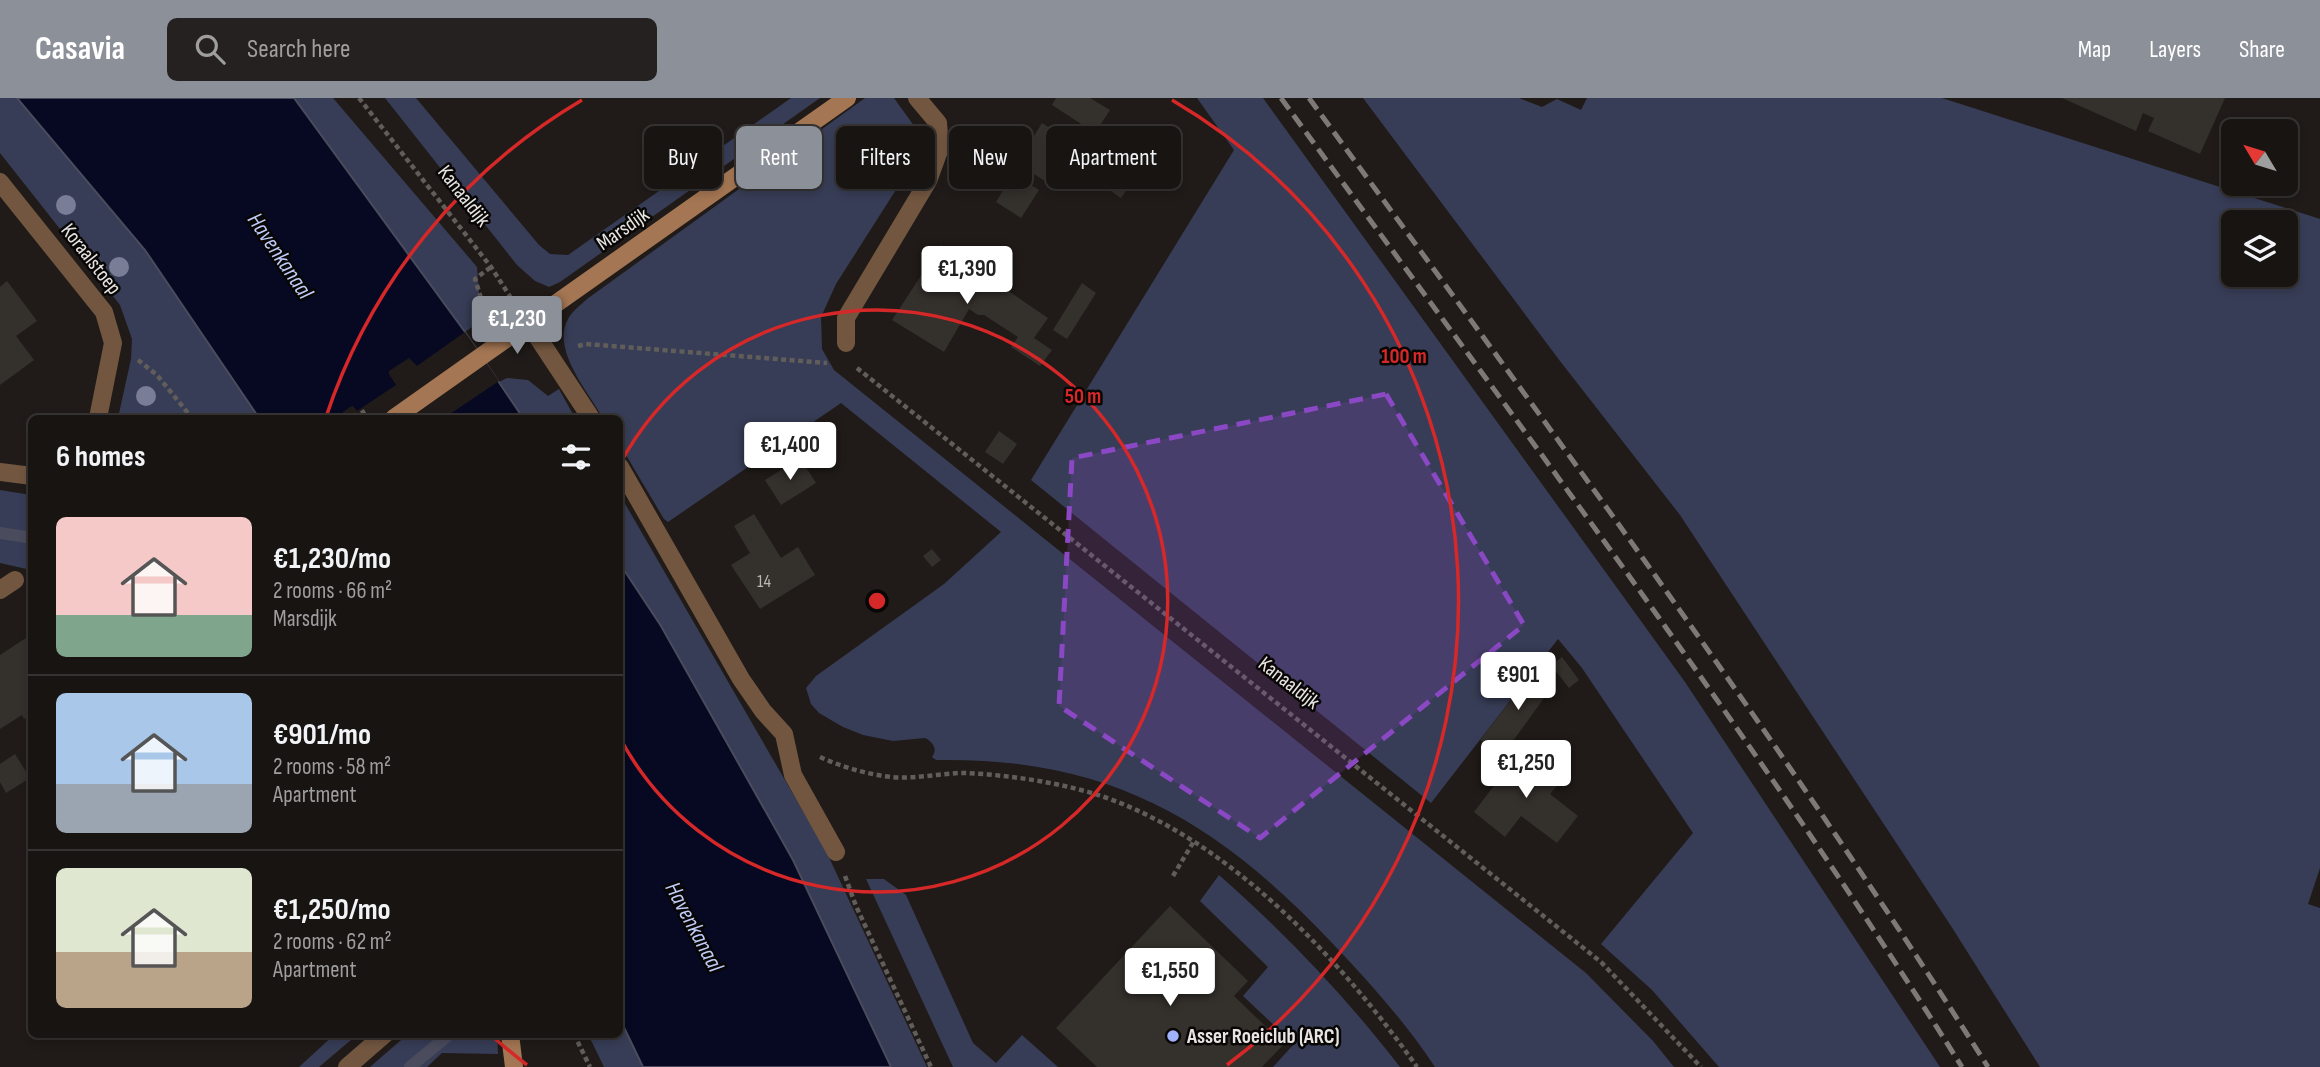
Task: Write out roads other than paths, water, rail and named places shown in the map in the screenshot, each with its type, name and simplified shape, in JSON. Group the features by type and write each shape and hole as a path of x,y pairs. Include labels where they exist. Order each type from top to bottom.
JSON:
{"street":[{"name":"Marsdijk","path":"398,415 847,98"},
{"path":"846,343 846,318 928,181 940,148 938,122 917,98"},
{"name":"Koraalstoep","path":"0,182 104,312 113,343 99,415"},
{"path":"529,324 589,415"},
{"path":"0,472 28,476"},
{"path":"623,472 741,679 763,711 784,734 793,775 836,852"},
{"path":"346,1067 381,1038"},
{"path":"510,1038 514,1067"}],"water":[{"name":"Havenkanaal","path":"17,98 294,98 465,332 521,415 257,415 145,250"},
{"name":"Havenkanaal","path":"623,569 661,626 793,860 891,1067 643,1067 623,1025"}],"waterway":[{"path":"0,533 28,537"},
{"path":"410,1067 445,1038"}],"railway":[{"path":"1281,98 1630,577 1800,820 1962,1067"},
{"path":"1309,98 1742,698 1826,820 1988,1067"}],"place":[{"name":"Asser Roeiclub (ARC)","path":"1173,1036"}]}
